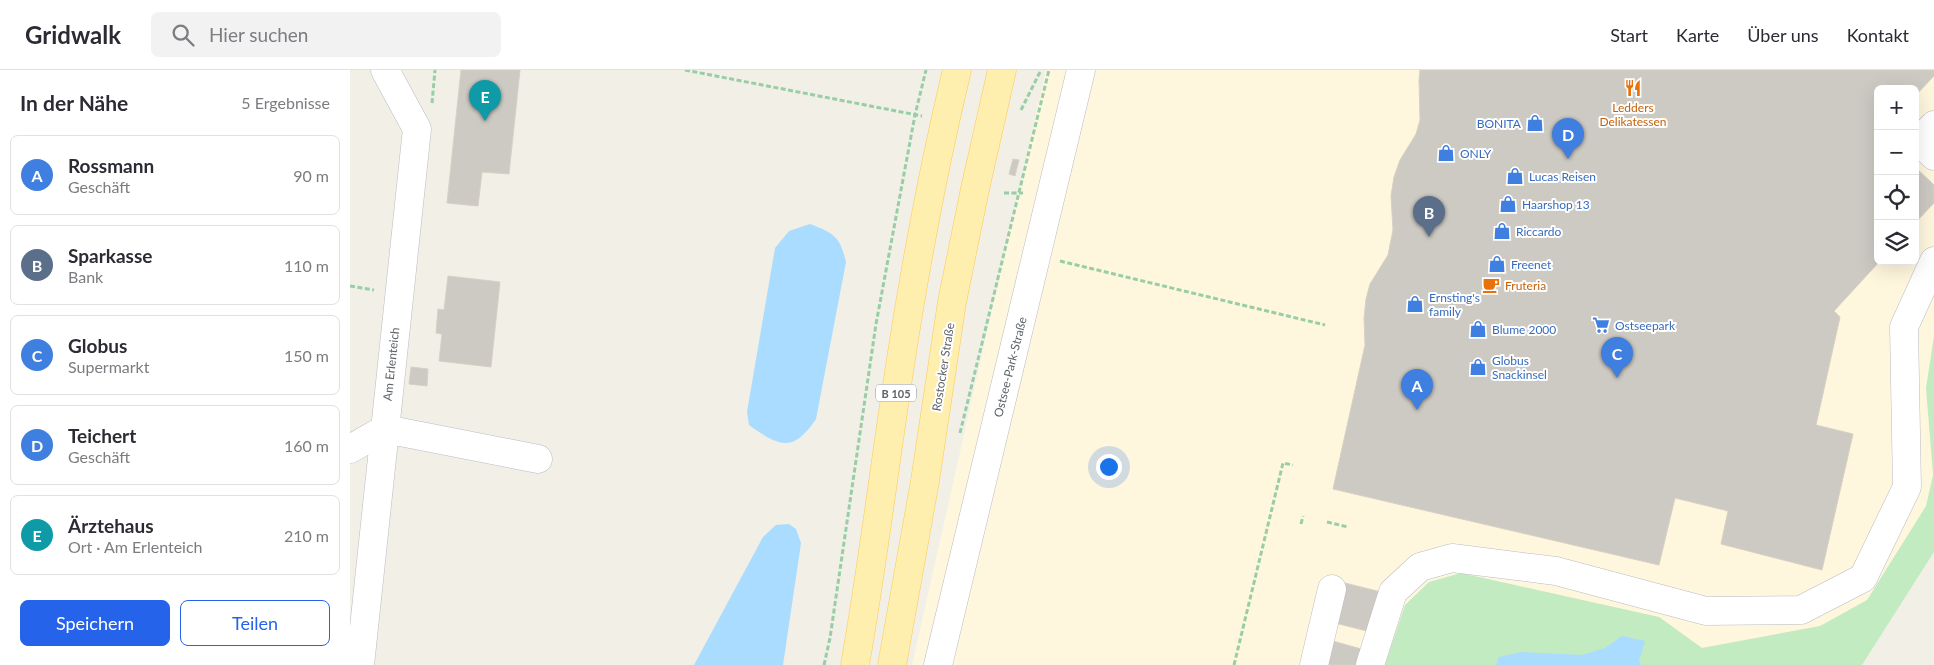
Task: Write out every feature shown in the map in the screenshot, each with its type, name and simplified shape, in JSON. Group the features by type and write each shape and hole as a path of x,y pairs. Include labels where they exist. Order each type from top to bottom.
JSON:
{"main road":[{"name":"B 105","path":"855,665 881,506 901,359 925,222 957,70"},
{"name":"Rostocker Straße","path":"892,665 925,481 952,302 1002,70"}],"street":[{"name":"Am Erlenteich","path":"360,665 417,129 386,70"},
{"name":"Ostsee-Park-Straße","path":"938,665 1081,70"},
{"path":"1934,125 1919,141 1934,156"},
{"path":"1370,665 1393,592 1420,566 1452,558 1556,571 1706,610 1800,610 1863,578 1907,487 1904,327 1934,261"},
{"path":"350,449 384,429 538,459"},
{"path":"1314,665 1332,589"}],"path":[{"path":"431,108 435,70"},
{"path":"685,70 945,121"},
{"path":"1019,114 1041,70"},
{"path":"958,443 969,393 1021,193 1049,70"},
{"path":"1004,193 1021,193"},
{"path":"1006,248 1326,325"},
{"path":"1234,665 1282,463 1294,465"},
{"path":"1301,524 1303,516"},
{"path":"1327,522 1348,527"}],"shaded area":[{"path":"1046,70 1934,70 1934,552 1862,665 1820,626 1702,648 1659,617 1405,605 1385,665 912,665"}],"green space":[{"path":"1934,336 1934,552 1862,665 1385,665 1405,605 1429,582 1461,573 1659,617 1702,648 1820,626 1867,600 1926,506 1933,475 1926,388"}],"water":[{"path":"810,224 825,230 835,237 846,262 816,419 808,430 793,442 777,442 749,425 747,412 775,248 789,231"},
{"path":"789,524 796,529 801,543 783,665 694,665 763,537 776,525"},
{"path":"1622,636 1645,641 1639,661 1641,665 1496,665 1499,657 1521,652 1582,655 1605,648"}],"building":[{"path":"461,70 520,70 509,174 482,172 478,206 447,203"},
{"name":"Ostseepark","path":"1420,70 1934,70 1934,76 1919,92 1919,85 1874,85 1874,265 1876,265 1834,311 1840,317 1816,425 1853,434 1822,570 1721,544 1728,511 1675,498 1659,565 1333,489 1365,345 1364,318 1366,299 1370,284 1388,255 1393,230 1391,196 1394,177 1400,160 1416,134 1420,120"},
{"path":"1013,159 1019,160 1015,176 1009,174"},
{"path":"1919,171 1934,185 1934,203 1919,219"},
{"path":"448,276 500,282 491,367 439,361 442,334 436,333 438,309 444,310"},
{"path":"411,367 428,369 427,386 409,384"},
{"path":"1345,583 1381,592 1371,632 1335,623"},
{"path":"1329,640 1365,650 1361,665 1323,665"}],"place":[{"name":"Ledders Delikatessen","path":"1633,88"},
{"name":"Ärztehaus","path":"485,121"},
{"name":"BONITA","path":"1535,123"},
{"name":"ONLY","path":"1446,153"},
{"name":"Teichert","path":"1568,159"},
{"name":"Lucas Reisen","path":"1515,176"},
{"name":"Haarshop 13","path":"1508,204"},
{"name":"Riccardo","path":"1502,231"},
{"name":"Sparkasse","path":"1429,237"},
{"name":"Freenet","path":"1497,264"},
{"name":"Fruteria","path":"1491,285"},
{"name":"Ernsting's family","path":"1415,304"},
{"name":"Ostseepark","path":"1601,325"},
{"name":"Blume 2000","path":"1478,329"},
{"name":"Globus Snackinsel","path":"1478,367"},
{"name":"Globus","path":"1617,378"},
{"name":"Rossmann","path":"1417,410"}]}
